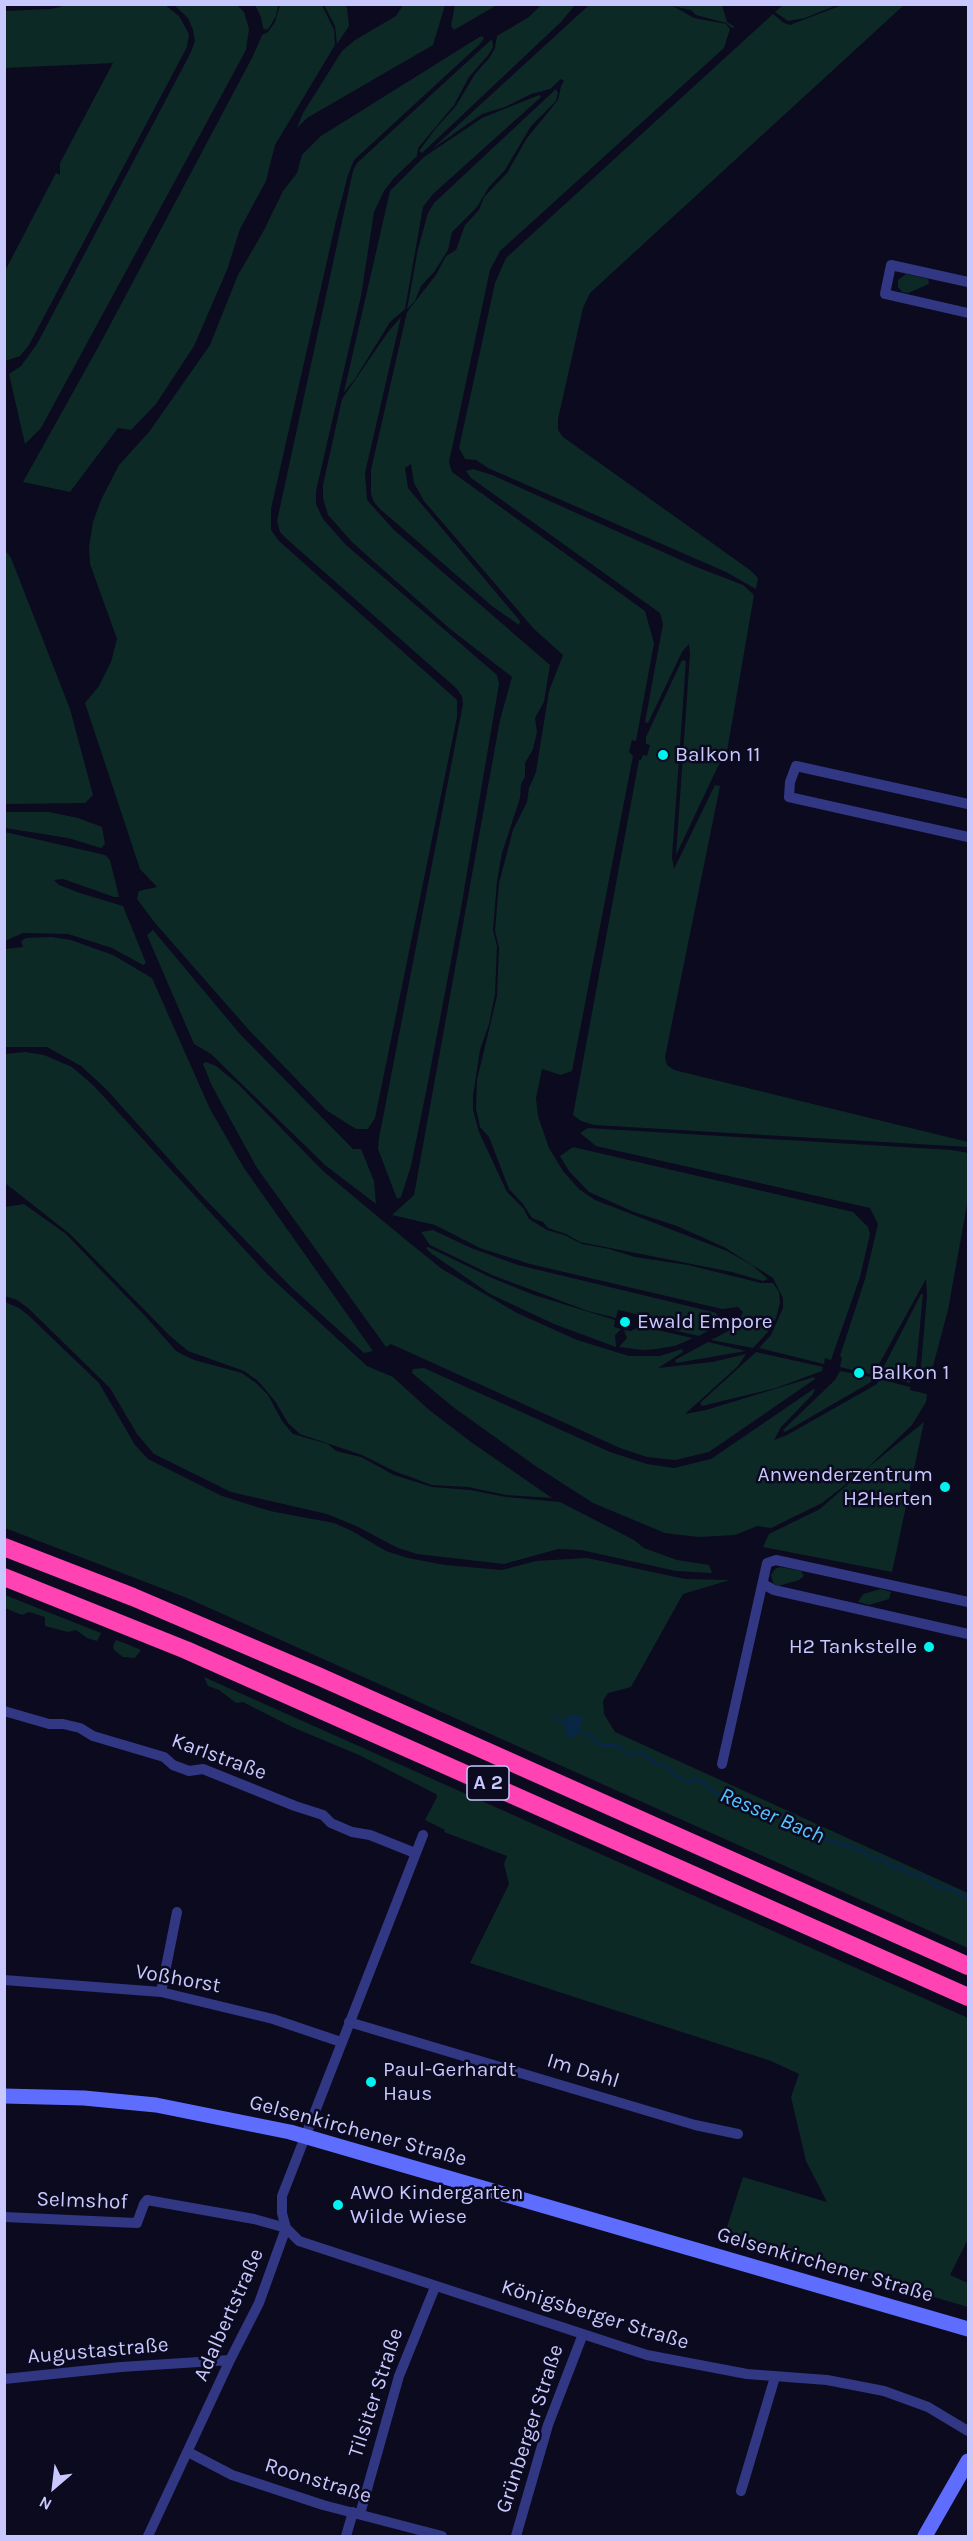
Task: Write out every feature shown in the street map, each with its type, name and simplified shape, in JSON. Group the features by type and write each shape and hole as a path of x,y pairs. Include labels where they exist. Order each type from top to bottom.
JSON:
{"highway":[{"name":"A 2","path":"4,1547 133,1597 307,1672 969,1966"},
{"name":"A 2","path":"4,1577 186,1650 969,1997"}],"main road":[{"name":"Gelsenkirchener Straße","path":"4,2096 84,2098 156,2105 305,2136 969,2329"},
{"path":"926,2536 969,2462"}],"street":[{"path":"969,282 891,265 885,294 969,313"},
{"path":"969,804 796,766 790,782 789,796 969,837"},
{"path":"722,1764 767,1563 776,1560 969,1602"},
{"path":"763,1584 774,1590 969,1634"},
{"name":"Karlstraße","path":"4,1711 49,1724 80,1728 93,1736 164,1757 173,1765 189,1771 203,1769 323,1815 331,1823 341,1827 370,1835 415,1853"},
{"name":"Adalbertstraße","path":"148,2536 230,2360 260,2302 286,2228 282,2213 282,2196 423,1835"},
{"path":"161,1992 177,1912"},
{"name":"Voßhorst","path":"4,1980 161,1992 273,2019 341,2042"},
{"name":"Im Dahl","path":"349,2022 695,2125 738,2134"},
{"name":"Selmshof","path":"4,2217 137,2223 147,2200 156,2200 254,2219 286,2228"},
{"name":"Königsberger Straße","path":"286,2228 299,2241 435,2287 660,2358 712,2369 775,2377 826,2380 884,2391 928,2407 969,2431"},
{"name":"Tilsiter Straße","path":"346,2536 357,2513 399,2376 435,2287"},
{"name":"Grünberger Straße","path":"516,2536 548,2426 583,2334"},
{"name":"Augustastraße","path":"4,2379 121,2367 230,2360"},
{"path":"741,2491 775,2377"},
{"name":"Roonstraße","path":"188,2452 232,2475 322,2505 442,2536"}],"green space":[{"path":"71,4 165,5 179,16 189,34 187,47 29,345 20,356 5,361 5,271 56,173 60,175 60,163 113,63 5,68 5,11 51,9"},
{"path":"455,4 497,5 454,30 451,26"},
{"path":"542,4 575,5 561,22 422,153 419,151 456,106 475,74 490,57 495,48 497,36 529,17"},
{"path":"174,5 237,5 244,12 249,29 246,50 41,428 25,444 9,374 21,366 37,344 190,54 195,41 193,30 188,18"},
{"path":"255,5 278,5 276,16 266,30 263,28"},
{"path":"280,5 322,5 334,30 335,45 275,145 266,181 240,229 227,270 194,346 156,404 131,430 118,428 70,492 23,482 101,342 262,35 268,32 275,22"},
{"path":"324,5 345,5 347,8 349,26 337,44 335,26"},
{"path":"403,5 445,5 433,45 307,118 297,128 303,113 342,51 355,40 396,16"},
{"path":"589,5 722,5 727,22 735,27 732,28 726,23 696,15 691,10 673,6 694,18 726,24 730,29 724,48 500,251 490,270 449,462 452,472 645,611 654,643 636,741 632,740 629,752 633,756 572,1071 561,1075 542,1069 536,1098 538,1116 549,1148 563,1171 579,1189 595,1200 727,1251 752,1265 768,1279 763,1281 732,1272 580,1242 532,1218 509,1189 489,1137 480,1127 476,1109 477,1080 497,996 499,948 495,931 499,883 513,830 527,802 529,788 536,772 549,691 563,655 534,629 424,501 414,483 411,464 405,468 408,488 520,621 519,625 492,606 380,509 371,494 371,470 407,312 436,275 446,256 456,250 465,225 479,210 484,197 507,173 527,138 558,100 564,81 561,79 550,89 531,94 505,107 482,114 432,149"},
{"path":"783,5 837,5 805,18 788,21 775,12"},
{"path":"842,5 904,5 590,293 583,308 558,419 558,430 563,437 750,570 758,578 756,589 726,572 488,468 476,460 465,459 459,448 495,283 506,258 773,14 790,25"},
{"path":"481,36 484,38 480,44 354,160 336,221 271,509 271,530 278,540 457,700 457,717 375,1118 368,1129 356,1129 326,1110 248,1029 155,923 137,899 139,891 157,887 140,869 85,703 99,686 111,662 117,639 90,564 89,547 93,522 101,500 119,465 149,432 210,345 238,275 283,191 297,173 302,155 321,136"},
{"path":"492,39 493,47 489,54 469,77 454,105 418,148 417,156 384,191 374,212 361,296 316,491 316,504 323,519 346,545 497,675 499,684 461,908 428,1082 411,1166 401,1197 397,1199 378,1149 379,1138 463,704 462,696 456,688 289,541 280,532 277,521 353,171 357,163"},
{"path":"556,89 558,93 556,101 531,126 505,170 489,187 477,207 452,232 448,250 434,272 421,286 415,301 407,309 418,249 428,213 434,203"},
{"path":"539,95 541,97 433,194 423,207 405,309 390,322 355,379 344,392 390,191 424,157 482,118"},
{"path":"906,274 928,279 929,284 908,293 902,292 898,287 898,280"},
{"path":"401,317 365,473 367,500 393,529 550,665 544,702 535,718 537,732 533,749 525,763 525,777 521,784 520,798 502,853 497,881 493,930 497,946 495,994 489,1024 480,1050 473,1096 473,1110 479,1132 507,1192 524,1209 529,1219 547,1230 582,1244 635,1257 688,1265 761,1283 773,1283 779,1292 780,1303 776,1318 767,1333 753,1348 711,1340 736,1327 743,1312 738,1307 722,1309 530,1264 480,1248 435,1225 392,1215 414,1195 500,720 512,677 449,628 353,543 328,515 323,498 323,485 342,399"},
{"path":"473,469 492,475 694,566 743,585 754,595 725,763 720,762 676,855 689,644 682,652 648,723 645,722 663,624 660,613 471,478 466,471"},
{"path":"4,549 11,558 70,709 93,795 85,803 5,804"},
{"path":"682,660 686,661 672,857 674,869 715,785 720,786 665,1057 667,1065 674,1070 968,1142 968,1147 594,1125 581,1121 573,1115 639,760 643,755 647,756 650,745 646,744 646,737"},
{"path":"4,812 49,812 78,818 102,827 105,844 101,848 68,838 5,828"},
{"path":"5,832 105,855 110,860 119,897 63,879 54,880 59,885 80,893 123,906 146,963 143,965 112,948 68,934 23,933 5,941"},
{"path":"153,930 240,1034 353,1149 361,1149 374,1181 376,1204 325,1165 211,1054 194,1044 147,935"},
{"path":"52,937 71,940 113,955 152,978 210,1109 244,1168 373,1351 364,1353 291,1287 202,1196 106,1089 81,1066 47,1047 5,1047 5,949 23,947 21,941 26,938"},
{"path":"25,1052 44,1055 72,1067 94,1086 267,1274 367,1366 393,1377 428,1409 471,1442 552,1498 506,1495 468,1487 432,1485 394,1471 362,1455 300,1434 288,1423 275,1401 258,1381 244,1371 188,1351 170,1336 70,1234 5,1183 5,1054"},
{"path":"206,1062 216,1066 238,1084 323,1171 406,1240 442,1269 517,1313 577,1340 629,1356 660,1356 682,1349 683,1352 658,1368 712,1362 746,1354 738,1366 685,1414 706,1410 814,1377 815,1379 709,1452 675,1460 647,1457 620,1448 391,1344 386,1347 257,1168 212,1086 203,1064"},
{"path":"588,1128 952,1150 968,1153 968,1199 948,1310 929,1381 920,1378 927,1295 926,1279 873,1375 840,1367 842,1358 840,1356 865,1279 878,1224 870,1208 596,1146 580,1133"},
{"path":"573,1147 853,1212 868,1227 870,1234 860,1277 831,1360 825,1358 824,1364 759,1348 771,1335 783,1308 783,1298 773,1278 724,1247 589,1192 569,1171 560,1156"},
{"path":"24,1204 66,1234 176,1351 194,1360 242,1373 256,1383 268,1395 282,1421 293,1434 328,1444 336,1451 361,1457 394,1475 432,1487 560,1502 634,1540 644,1548 677,1560 709,1565 712,1573 676,1571 581,1550 558,1549 504,1564 417,1554 398,1548 327,1514 231,1492 154,1454 137,1434 110,1388 28,1308 17,1300 5,1296 5,1207"},
{"path":"433,1230 471,1248 518,1265 716,1313 720,1320 719,1324 699,1336 641,1323 636,1314 618,1310 616,1318 588,1311 492,1275 430,1245 421,1232"},
{"path":"426,1248 492,1278 534,1295 615,1320 614,1327 621,1329 615,1335 616,1347 554,1324 490,1294 432,1254"},
{"path":"923,1294 915,1378 912,1377 910,1383 879,1376"},
{"path":"5,1302 28,1315 99,1383 135,1445 148,1459 222,1496 270,1511 334,1523 386,1551 445,1565 502,1570 536,1561 587,1558 685,1579 730,1580 683,1594 631,1687 608,1693 603,1701 604,1714 615,1732 968,1893 968,1948 187,1598 5,1528"},
{"path":"640,1326 693,1338 675,1346 656,1349 619,1347 627,1338 624,1330 631,1331"},
{"path":"708,1342 746,1351 676,1363 675,1360"},
{"path":"756,1352 823,1367 822,1371 776,1388 702,1406 700,1403"},
{"path":"424,1368 610,1452 647,1464 674,1468 711,1459 815,1388 813,1394 781,1427 774,1440 787,1435 877,1384 879,1379 927,1394 926,1402 912,1425 865,1470 924,1422 892,1572 763,1547 769,1534 820,1509 863,1471 822,1503 771,1528 757,1526 735,1535 698,1537 665,1533 593,1503 534,1465 453,1407 412,1373 413,1369"},
{"path":"840,1371 871,1377 871,1382 785,1432 783,1430 835,1380"},
{"path":"780,1567 801,1571 804,1576 799,1580 778,1586 773,1583 771,1575 775,1569"},
{"path":"881,1589 891,1592 889,1599 869,1605 858,1602 863,1594"},
{"path":"5,1595 101,1633 97,1641 87,1638 76,1630 68,1632 45,1626 45,1617 29,1612 22,1615 5,1608"},
{"path":"116,1640 141,1650 135,1658 123,1657 114,1650"},
{"path":"204,1677 968,2018 968,2239 950,2275 968,2283 968,2307 724,2236 743,2177 827,2202 806,2161 791,2097 799,2074 771,2061 470,1963 509,1884 504,1864 507,1856 444,1832 445,1830 425,1820 437,1797 436,1794 359,1755 292,1727 243,1702 236,1703 219,1690 208,1686"}],"water":[{"path":"576,1714 584,1718 574,1739 566,1734 564,1725 567,1717"}],"waterway":[{"name":"Resser Bach","path":"554,1717 568,1724"},
{"name":"Resser Bach","path":"576,1730 592,1737 601,1745 619,1746 629,1755 641,1752 656,1764 664,1765 677,1777 688,1782 698,1779 717,1794 731,1796 736,1801 749,1803 758,1811 775,1813 795,1826 806,1827 823,1838 860,1850 874,1859 885,1860 892,1867 903,1868 909,1874 923,1876 938,1887 954,1889 959,1895 968,1898"}],"place":[{"name":"Balkon 11","path":"663,755"},
{"name":"Ewald Empore","path":"625,1322"},
{"name":"Balkon 1","path":"859,1373"},
{"name":"Anwenderzentrum H2Herten","path":"945,1487"},
{"name":"H2 Tankstelle","path":"929,1647"},
{"name":"Paul-Gerhardt Haus","path":"371,2082"},
{"name":"AWO Kindergarten Wilde Wiese","path":"338,2205"}]}
